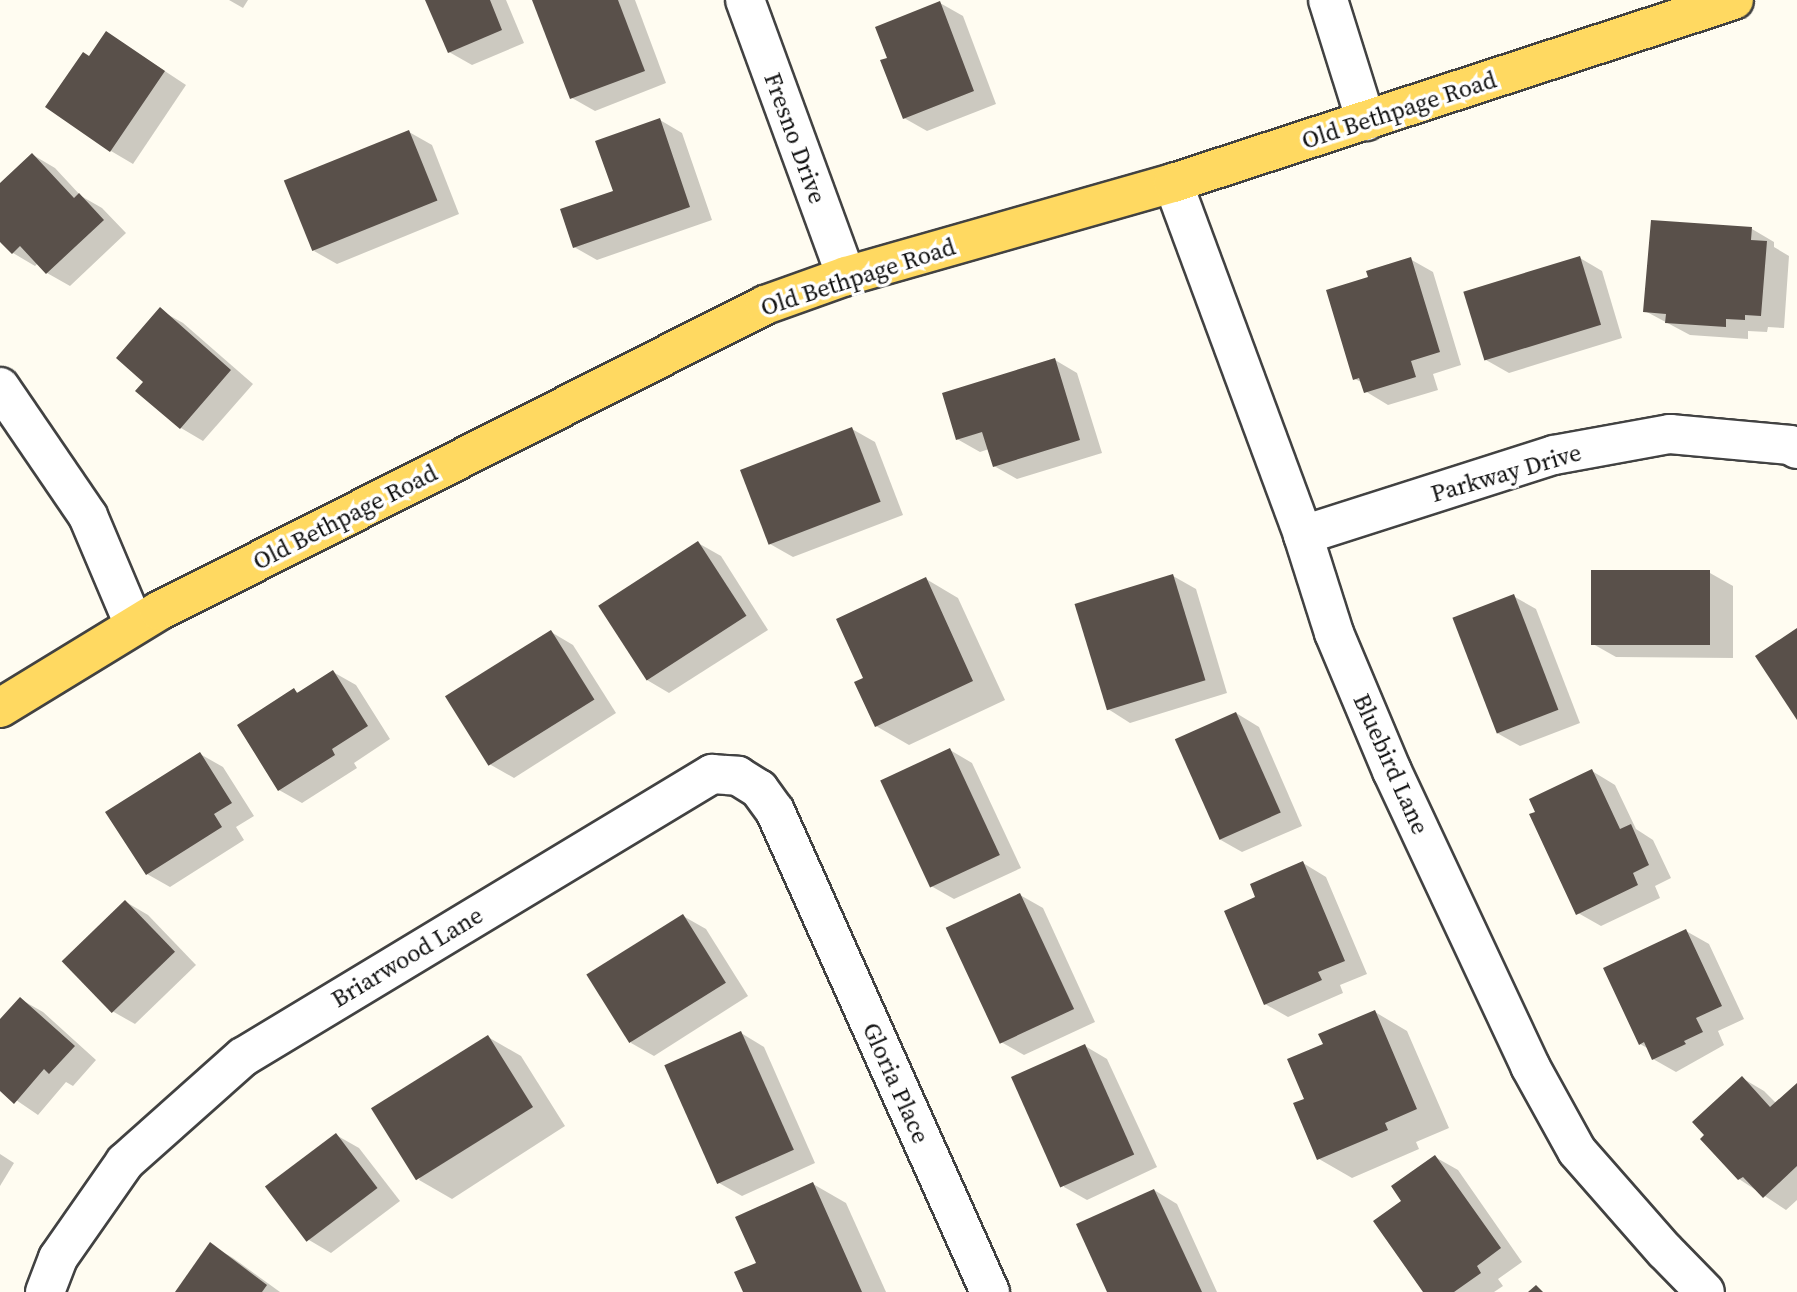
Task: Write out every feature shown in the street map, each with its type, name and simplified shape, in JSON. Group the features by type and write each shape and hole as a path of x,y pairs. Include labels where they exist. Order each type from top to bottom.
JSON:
{"main road":[{"name":"Old Bethpage Road","path":"0,708 135,625 765,305 846,276 1173,183 1366,121 1674,9 1734,0"}],"street":[{"name":"Fresno Drive","path":"745,0 846,276"},
{"path":"1328,0 1366,121"},
{"name":"Bluebird Lane","path":"1173,183 1303,535 1334,633 1392,771 1530,1066 1577,1151 1665,1251 1706,1292"},
{"path":"0,387 88,516 135,625"},
{"name":"Parkway Drive","path":"1303,535 1554,455 1670,434 1790,445 1797,449"},
{"name":"Briarwood Lane","path":"45,1292 58,1258 125,1162 243,1057 679,791 712,774 738,776 759,789 775,811 802,875"},
{"name":"Gloria Place","path":"802,875 990,1292"}],"building":[{"path":"425,0 490,0 502,30 448,53"},
{"path":"532,0 618,0 645,71 570,99"},
{"path":"940,1 974,91 903,119 880,60 887,58 875,27"},
{"path":"106,31 165,71 110,152 45,107 83,52 89,56"},
{"path":"660,118 690,207 573,248 560,209 613,191 595,141"},
{"path":"409,130 437,200 312,251 284,181"},
{"path":"32,153 74,198 79,193 104,220 46,274 20,246 12,254 0,242 0,183"},
{"path":"1651,220 1752,227 1751,240 1767,241 1761,316 1745,315 1745,320 1726,319 1726,327 1665,323 1666,314 1643,312"},
{"path":"1580,256 1601,325 1484,361 1463,292"},
{"path":"1411,257 1440,352 1411,361 1416,377 1364,393 1359,378 1353,380 1326,290 1368,277 1366,271"},
{"path":"160,307 231,370 180,429 135,391 143,382 116,358"},
{"path":"1055,358 1080,440 993,467 982,432 956,440 942,393"},
{"path":"852,427 881,502 769,545 740,470"},
{"path":"698,541 746,616 647,680 598,606"},
{"path":"1591,570 1710,570 1710,645 1591,645"},
{"path":"1173,574 1205,680 1107,710 1075,604"},
{"path":"926,577 973,681 875,727 854,682 863,678 836,619"},
{"path":"1514,594 1558,710 1497,733 1452,618"},
{"path":"1797,628 1797,720 1755,656"},
{"path":"551,630 594,700 488,766 445,696"},
{"path":"333,670 368,726 332,749 335,755 278,791 237,725 294,688 297,693"},
{"path":"1236,712 1281,812 1220,840 1175,739"},
{"path":"950,748 1000,855 930,887 880,781"},
{"path":"200,752 232,803 214,814 222,827 146,875 105,812"},
{"path":"1592,769 1620,829 1631,824 1649,865 1633,873 1638,885 1576,915 1529,814 1535,812 1529,799"},
{"path":"1303,861 1345,961 1318,972 1322,980 1264,1005 1224,911 1255,897 1250,884"},
{"path":"1020,893 1074,1009 1000,1044 946,928"},
{"path":"125,900 175,952 112,1013 62,961"},
{"path":"683,914 726,983 629,1043 586,974"},
{"path":"1686,929 1722,1006 1696,1018 1703,1032 1684,1041 1686,1044 1652,1060 1644,1042 1639,1045 1603,968"},
{"path":"20,997 75,1046 49,1074 44,1069 14,1104 0,1091 0,1019"},
{"path":"1375,1010 1417,1109 1385,1123 1388,1130 1317,1160 1293,1103 1304,1099 1287,1059 1323,1044 1318,1034"},
{"path":"741,1031 794,1150 717,1184 664,1065"},
{"path":"488,1035 533,1107 416,1180 371,1108"},
{"path":"1085,1044 1134,1155 1060,1187 1011,1077"},
{"path":"1742,1076 1770,1107 1797,1083 1797,1166 1763,1198 1743,1177 1738,1180 1700,1139 1704,1135 1692,1122"},
{"path":"336,1133 378,1188 306,1242 265,1187"},
{"path":"1435,1155 1501,1248 1477,1266 1481,1273 1454,1292 1423,1292 1373,1221 1401,1201 1391,1186"},
{"path":"813,1182 862,1292 743,1292 734,1272 756,1263 735,1217"},
{"path":"1154,1189 1202,1292 1107,1292 1076,1224"},
{"path":"210,1242 267,1285 262,1292 175,1292"},
{"path":"1536,1285 1543,1292 1528,1292"}]}
